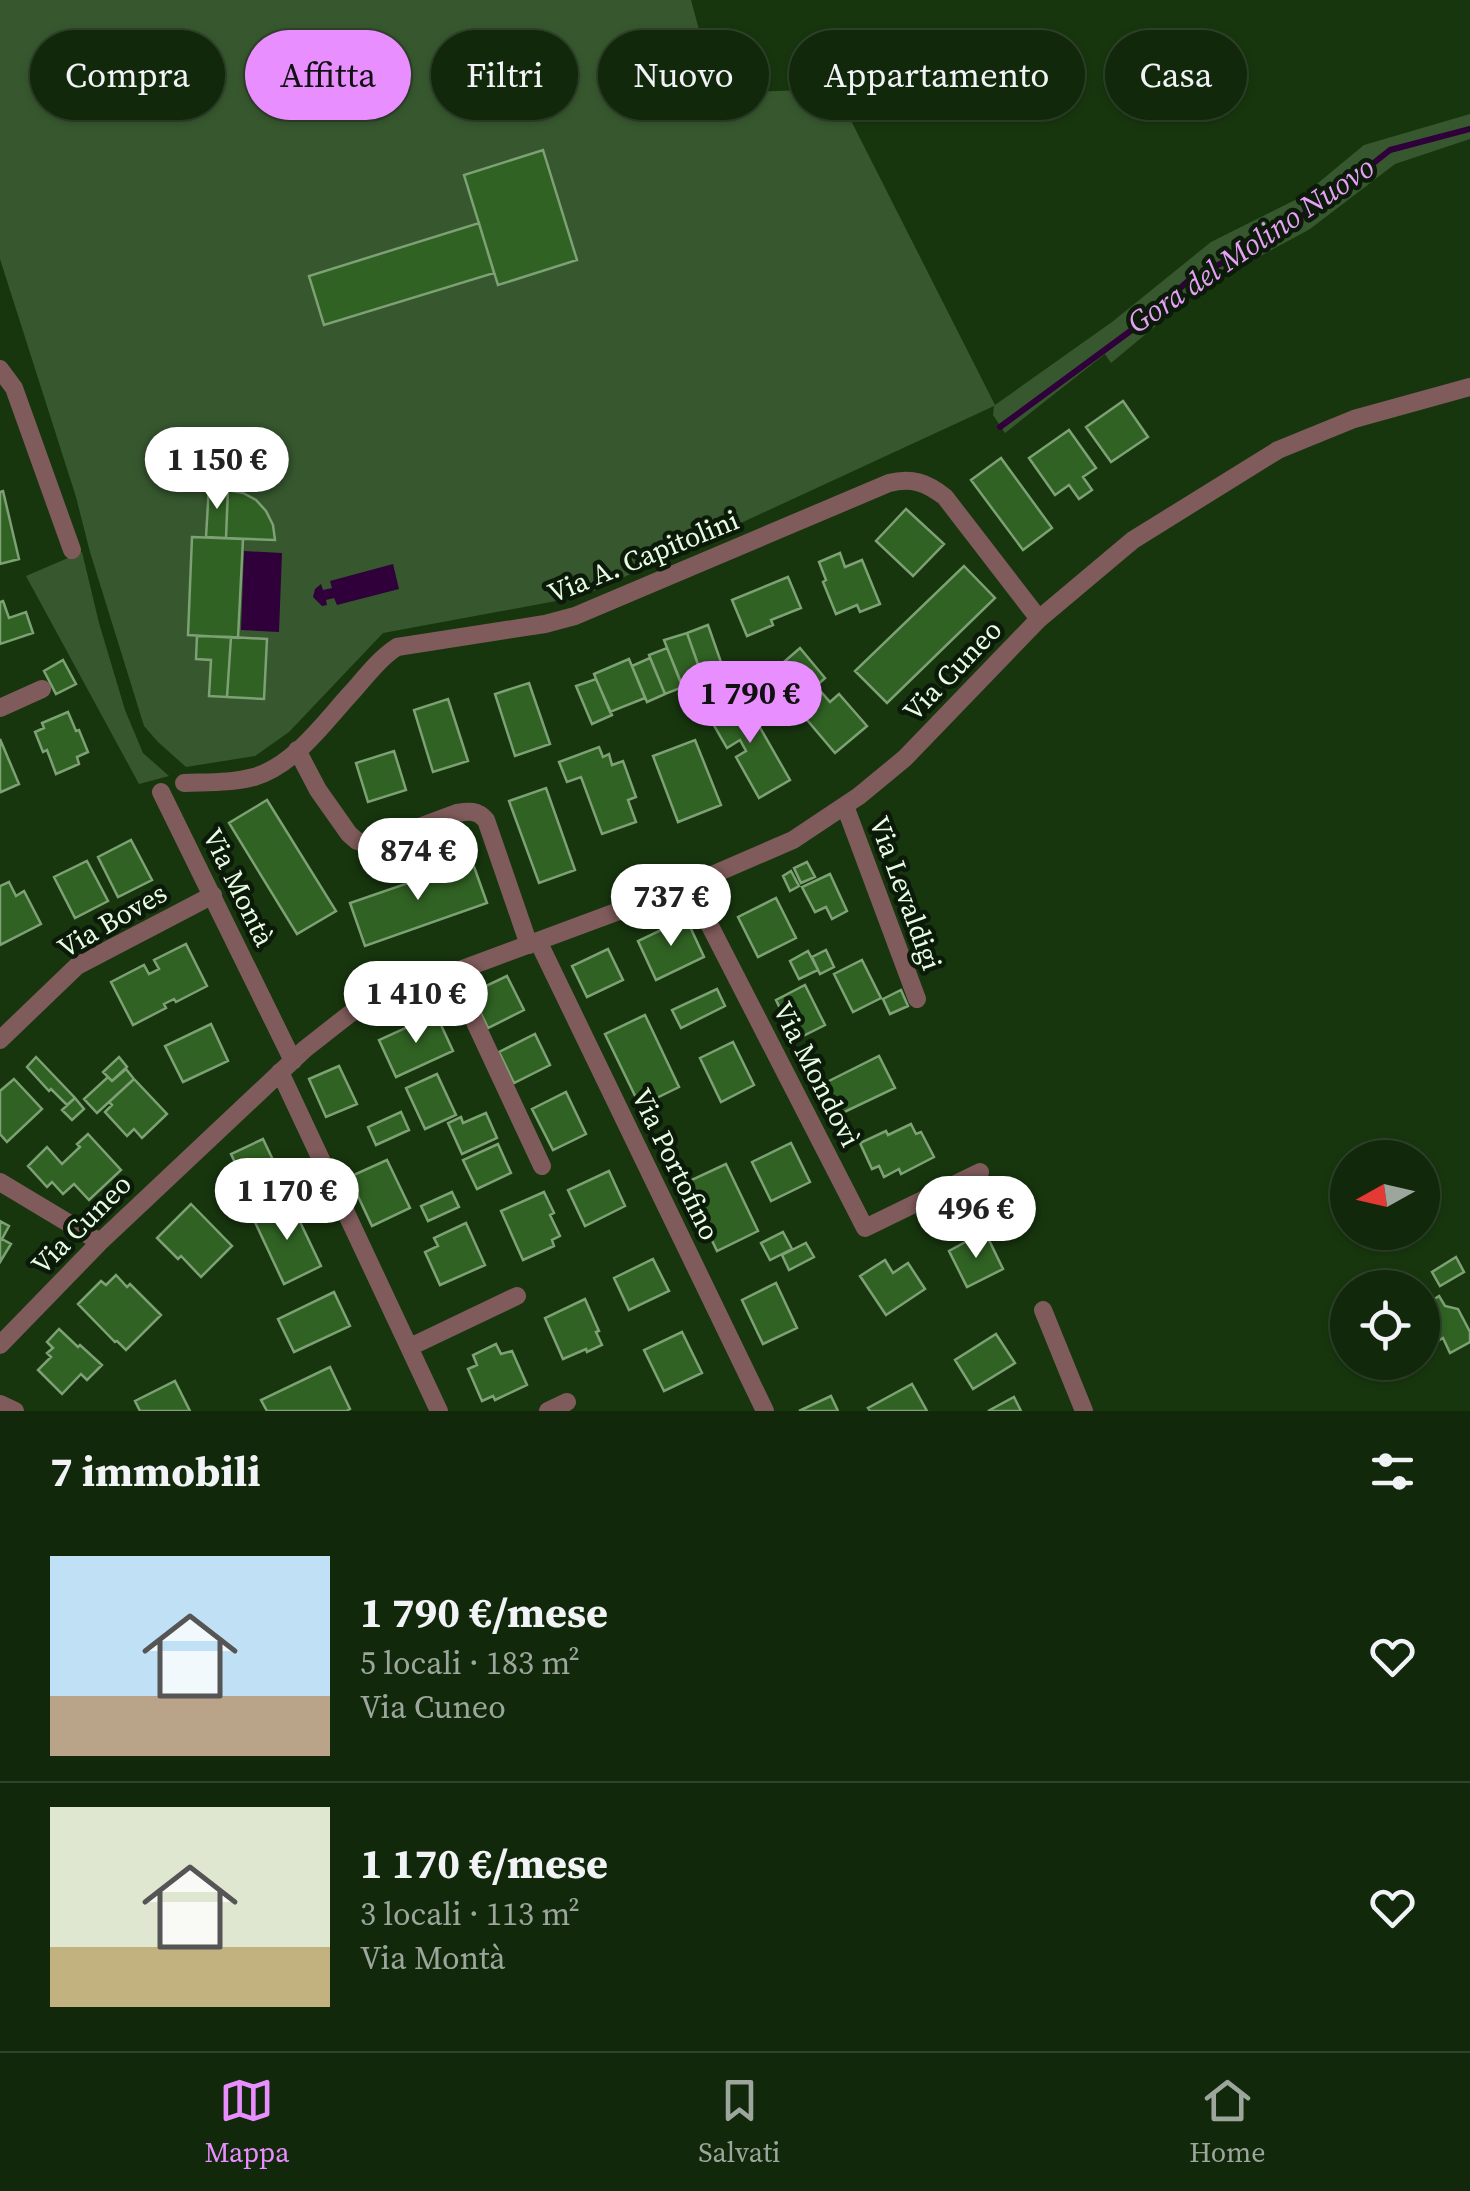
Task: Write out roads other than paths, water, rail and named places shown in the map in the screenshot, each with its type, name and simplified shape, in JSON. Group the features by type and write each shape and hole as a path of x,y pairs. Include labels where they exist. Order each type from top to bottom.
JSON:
{"street":[{"path":"0,370 14,388 72,550"},
{"name":"Via Cuneo","path":"0,1346 100,1242 287,1067 351,1013 690,885 793,840 905,758 1039,619 1133,540 1278,450 1354,420 1470,387"},
{"name":"Via A. Capitolini","path":"184,784 232,781 274,770 397,647 575,616 902,480 932,486 945,497 1039,619"},
{"path":"0,708 42,689"},
{"name":"Via Portofino","path":"297,750 318,790 357,841 374,844 457,813 480,813 486,820 534,943 765,1411"},
{"name":"Via Montà","path":"162,792 213,895 439,1411"},
{"name":"Via Levaldigi","path":"844,806 917,1000"},
{"name":"Via Mondovì","path":"690,885 864,1228 980,1172"},
{"name":"Via Boves","path":"0,1040 77,966 213,895"},
{"path":"452,973 542,1166"},
{"path":"0,1182 100,1242"},
{"path":"410,1347 517,1296"},
{"path":"1043,1310 1084,1411"},
{"path":"548,1411 566,1402"},
{"path":"0,1404 15,1411"}],"waterway":[{"name":"Gora del Molino Nuovo","path":"1000,427 1144,321 1188,281 1327,200 1390,150 1470,129"}]}
